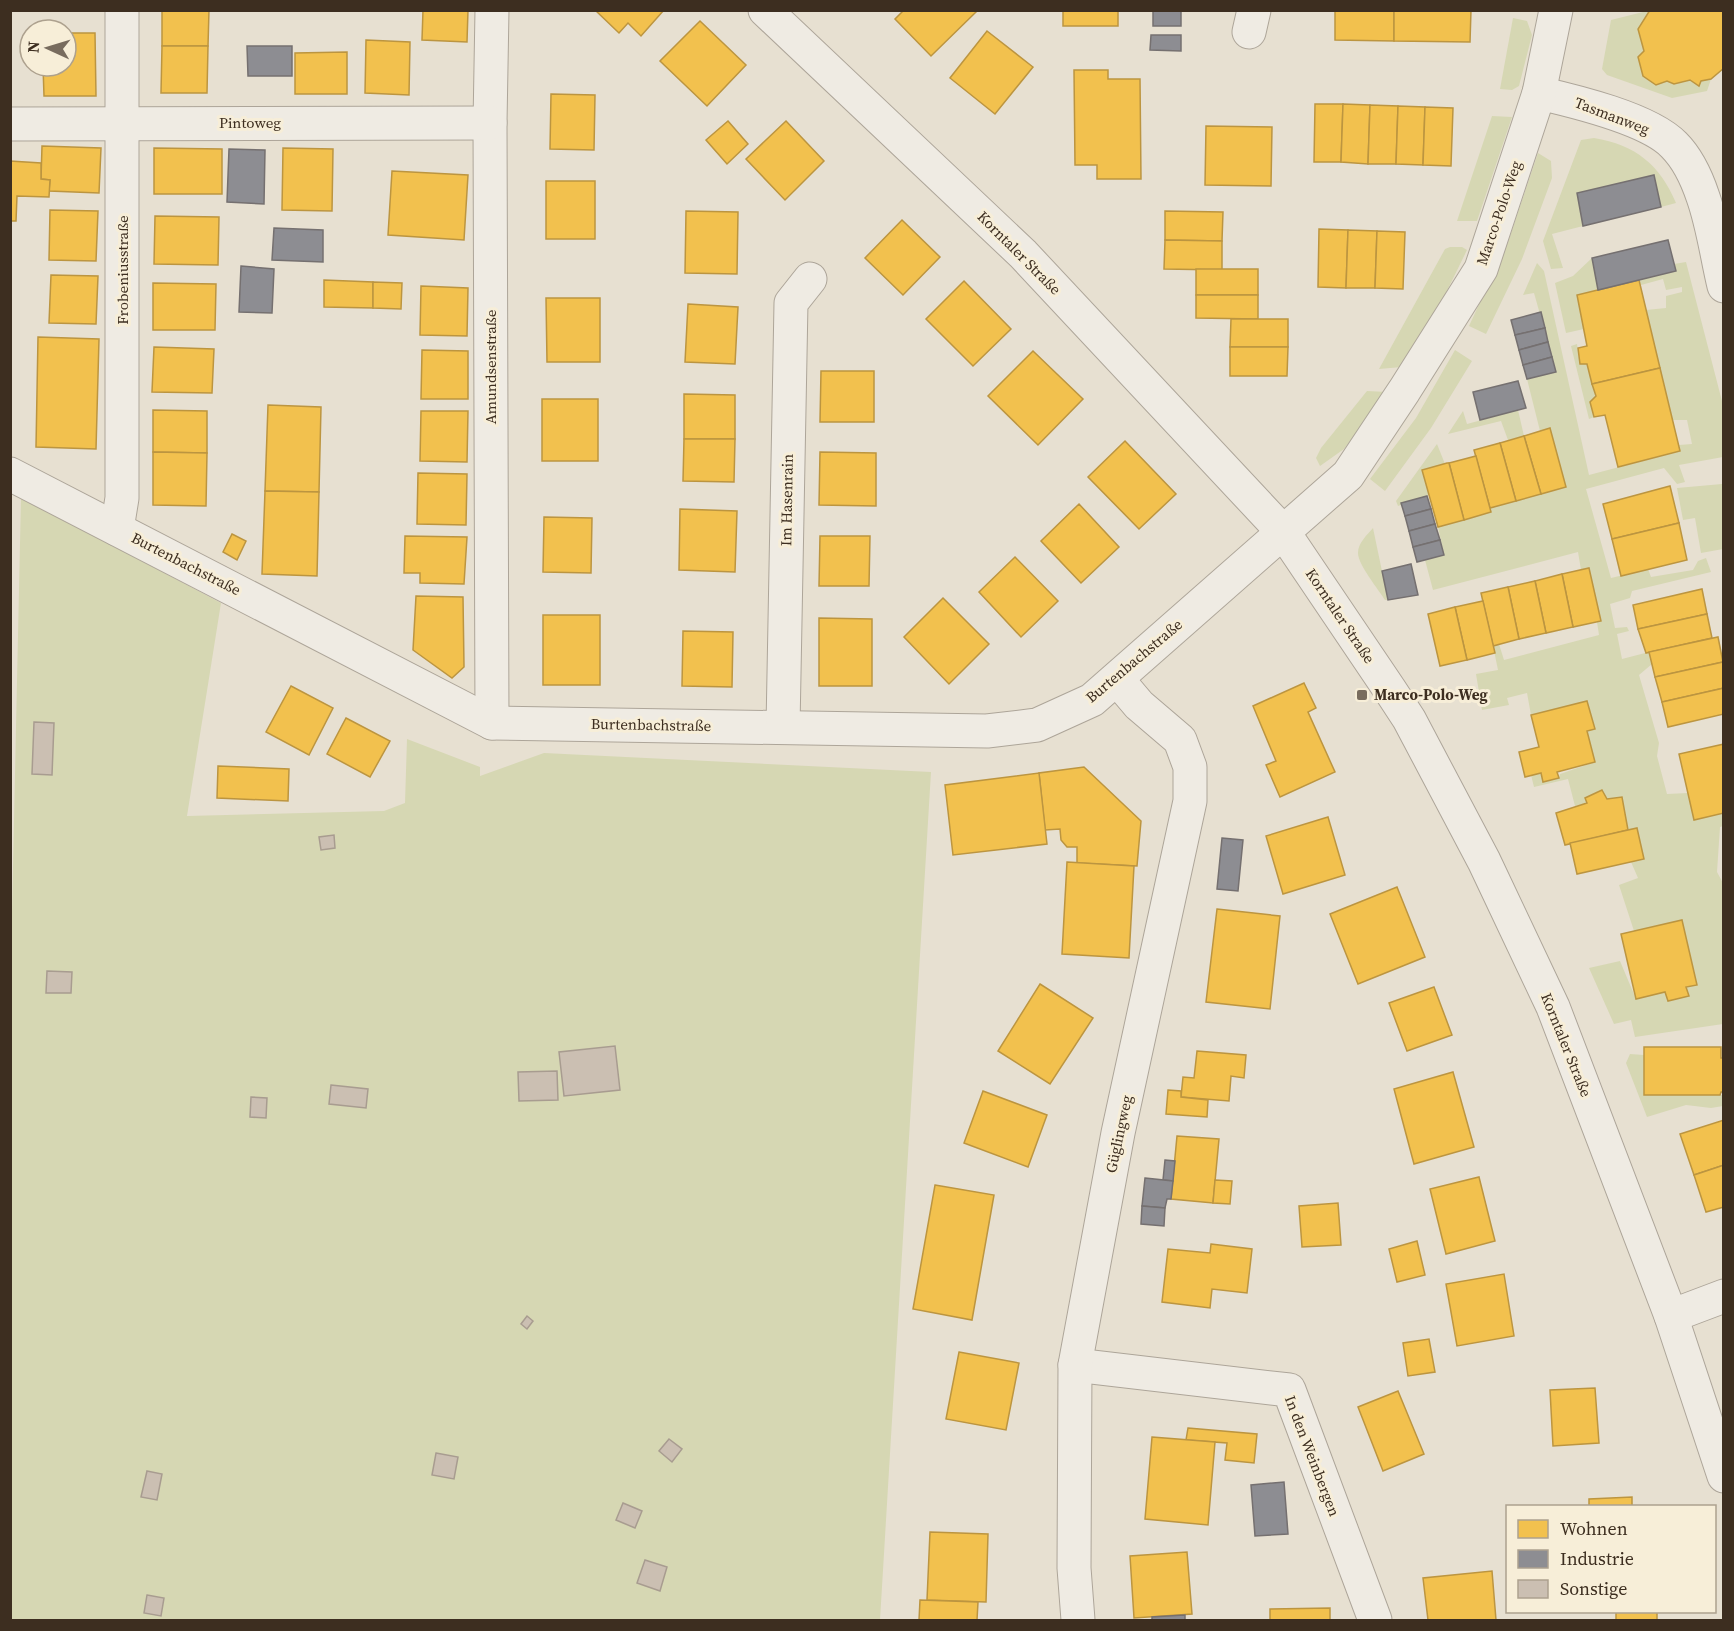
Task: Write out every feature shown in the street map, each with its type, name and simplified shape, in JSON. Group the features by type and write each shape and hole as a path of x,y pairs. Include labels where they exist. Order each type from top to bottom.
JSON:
{"street":[{"name":"Frobeniusstraße","path":"117,529 122,498 122,10"},
{"name":"Amundsenstraße","path":"492,10 490,123 492,723"},
{"name":"Korntaler Straße","path":"765,10 1023,254 1284,533 1409,719 1484,861 1553,1007 1671,1316 1724,1476"},
{"name":"Marco-Polo-Weg","path":"1284,533 1348,475 1481,268 1539,93 1556,10"},
{"name":"Tasmanweg","path":"1539,93 1584,103 1617,115 1650,129 1674,144 1694,173 1704,198 1724,286"},
{"name":"Pintoweg","path":"10,124 490,123"},
{"name":"Im Hasenrain","path":"783,727 791,303 810,279"},
{"name":"Burtenbachstraße","path":"10,474 492,723 987,731 1037,725 1092,700 1284,533"},
{"name":"Güglingweg","path":"1078,1620 1074,1568 1075,1365 1118,1133 1190,801 1190,767 1180,740 1139,705 1117,679"},
{"path":"1671,1316 1724,1296"},
{"name":"In den Weinbergen","path":"1075,1365 1289,1390 1375,1620"}],"green space":[{"path":"1650,11 1638,29 1644,51 1638,57 1643,76 1656,85 1667,81 1674,84 1690,80 1699,86 1701,81 1711,79 1707,91 1672,98 1607,75 1602,69 1611,20"},
{"path":"1513,18 1527,21 1532,35 1519,86 1512,90 1500,89"},
{"path":"1492,116 1512,117 1477,221 1457,221"},
{"path":"1594,138 1622,146 1645,159 1662,178 1676,203 1661,207 1653,175 1577,193 1583,226 1552,234 1563,268 1551,269 1543,241 1581,140"},
{"path":"1538,153 1551,161 1552,178 1522,259 1486,334 1469,326 1508,242"},
{"path":"1462,247 1467,250 1419,348 1402,367 1379,369 1445,249"},
{"path":"1592,258 1598,290 1577,296 1584,329 1566,333 1555,283 1573,276"},
{"path":"1686,262 1723,405 1723,457 1679,465 1685,482 1677,484 1664,468 1586,489 1611,578 1648,569 1651,577 1693,570 1698,561 1706,558 1711,572 1632,591 1630,598 1610,604 1615,628 1627,627 1629,631 1617,634 1622,659 1649,652 1652,664 1639,675 1659,743 1657,756 1667,794 1688,793 1694,820 1723,813 1717,872 1724,885 1723,1024 1635,1037 1631,1020 1614,1024 1589,968 1620,961 1636,999 1665,992 1668,1001 1688,996 1686,987 1697,984 1682,920 1634,931 1619,885 1638,878 1631,862 1643,859 1628,830 1622,797 1575,806 1568,779 1534,787 1531,775 1541,773 1544,782 1595,762 1587,731 1595,729 1587,701 1531,715 1527,693 1507,698 1509,705 1482,710 1476,674 1498,670 1493,646 1499,644 1504,660 1599,635 1597,622 1601,620 1589,568 1581,570 1578,552 1433,590 1425,560 1444,555 1438,527 1491,512 1490,508 1566,487 1550,429 1540,431 1527,379 1556,371 1534,293 1523,295 1537,263 1544,271 1589,475 1680,451 1679,445 1692,444 1687,420 1672,420 1646,310 1666,308 1666,296 1682,292 1682,287 1666,290 1663,279 1641,285 1639,280 1676,271 1674,264"},
{"path":"1577,344 1580,364 1587,364 1596,396 1590,402 1594,417 1589,419 1571,346"},
{"path":"1455,350 1472,361 1431,428 1385,491 1370,479 1416,418"},
{"path":"1367,391 1387,392 1344,449 1320,466 1316,458 1321,448"},
{"path":"1518,410 1524,436 1508,440 1501,421 1448,434 1463,411 1467,424"},
{"path":"1437,444 1445,464 1422,470 1429,495 1398,506 1396,501"},
{"path":"1722,484 1723,549 1701,553 1695,518 1683,520 1677,488"},
{"path":"21,497 221,603 187,816 384,811 405,803 407,739 480,767 480,776 544,753 931,772 880,1620 11,1620 10,1005"},
{"path":"1373,528 1388,600 1385,600 1359,558 1358,553 1363,539"},
{"path":"1630,1054 1644,1055 1644,1095 1723,1095 1723,1106 1711,1108 1686,1105 1647,1117 1626,1063"}],"building: Wohnen":[{"path":"162,10 209,10 208,46 162,46"},
{"path":"423,10 468,10 467,42 422,40"},
{"path":"595,10 664,10 641,36 628,23 619,33"},
{"path":"904,10 977,11 931,56 895,19"},
{"path":"1063,10 1118,10 1118,26 1063,26"},
{"path":"1335,10 1394,10 1394,41 1335,40"},
{"path":"1394,10 1471,10 1470,42 1394,41"},
{"path":"1650,10 1724,10 1724,68 1711,79 1701,81 1699,86 1690,80 1674,84 1667,81 1656,85 1643,76 1638,57 1644,51 1638,29"},
{"path":"700,21 746,65 707,106 660,61"},
{"path":"987,31 1033,67 995,114 950,78"},
{"path":"78,33 95,33 96,96 44,96 43,78 78,78"},
{"path":"366,40 410,42 409,95 365,93"},
{"path":"162,46 208,46 207,93 161,93"},
{"path":"347,52 347,94 295,94 295,53"},
{"path":"1074,70 1108,70 1108,79 1140,79 1141,179 1097,179 1097,165 1075,165"},
{"path":"551,94 595,95 594,150 550,149"},
{"path":"1315,104 1343,104 1341,162 1314,162"},
{"path":"1343,104 1370,105 1368,164 1341,162"},
{"path":"1370,105 1398,106 1396,164 1368,164"},
{"path":"1398,106 1425,107 1423,165 1396,164"},
{"path":"1425,107 1453,108 1451,166 1423,165"},
{"path":"728,121 748,144 727,164 706,140"},
{"path":"786,121 824,161 785,200 746,159"},
{"path":"1206,126 1272,127 1271,186 1205,185"},
{"path":"42,146 101,148 99,193 49,191 50,180 41,179"},
{"path":"154,148 222,149 222,194 154,194"},
{"path":"283,148 333,149 332,211 282,210"},
{"path":"10,161 41,163 41,179 50,180 49,197 17,196 16,221 10,221"},
{"path":"392,171 468,175 464,240 388,235"},
{"path":"546,181 595,181 595,239 546,239"},
{"path":"50,210 98,211 96,261 49,260"},
{"path":"686,211 738,212 737,274 685,273"},
{"path":"1165,211 1223,212 1222,241 1165,240"},
{"path":"155,216 219,217 218,265 154,264"},
{"path":"902,220 940,257 903,295 865,258"},
{"path":"1319,229 1348,230 1346,288 1318,287"},
{"path":"1348,230 1377,231 1375,288 1346,288"},
{"path":"1377,231 1405,232 1403,289 1375,288"},
{"path":"1165,240 1222,241 1222,270 1164,269"},
{"path":"1196,269 1258,269 1258,295 1196,295"},
{"path":"51,275 98,276 96,324 49,323"},
{"path":"324,280 373,282 373,308 324,307"},
{"path":"1639,280 1660,368 1592,384 1587,364 1580,364 1578,348 1587,346 1577,295"},
{"path":"964,281 1011,329 973,366 926,319"},
{"path":"373,282 402,283 401,309 373,308"},
{"path":"153,283 216,284 215,330 153,330"},
{"path":"421,286 468,288 467,336 420,335"},
{"path":"1196,295 1258,295 1258,319 1196,318"},
{"path":"546,298 600,298 600,362 547,362"},
{"path":"688,304 738,307 735,364 685,362"},
{"path":"1231,319 1288,319 1288,347 1230,347"},
{"path":"38,337 99,339 96,449 36,447"},
{"path":"154,347 214,349 212,393 152,392"},
{"path":"1230,347 1288,347 1287,376 1230,376"},
{"path":"422,350 468,351 468,399 421,399"},
{"path":"1033,351 1083,399 1038,445 988,396"},
{"path":"1660,368 1680,451 1618,467 1605,415 1594,417 1590,402 1596,396 1592,384"},
{"path":"821,371 874,371 874,422 820,422"},
{"path":"684,394 735,395 735,439 684,439"},
{"path":"542,399 598,399 598,461 542,461"},
{"path":"268,405 321,407 319,492 265,491"},
{"path":"153,410 207,411 207,453 153,452"},
{"path":"421,411 468,411 467,462 420,461"},
{"path":"1550,428 1566,487 1541,494 1524,436"},
{"path":"1524,436 1541,494 1516,501 1500,443"},
{"path":"684,439 735,439 734,482 683,481"},
{"path":"1125,441 1176,494 1139,529 1088,477"},
{"path":"1500,443 1516,501 1490,508 1474,450"},
{"path":"153,452 207,453 206,506 153,505"},
{"path":"820,452 876,453 876,506 819,505"},
{"path":"1476,456 1491,512 1464,520 1449,463"},
{"path":"1449,463 1464,520 1438,527 1422,470"},
{"path":"418,473 467,474 466,525 417,524"},
{"path":"1670,486 1679,523 1612,539 1603,504"},
{"path":"265,491 319,492 317,576 262,574"},
{"path":"1079,504 1119,547 1081,583 1041,541"},
{"path":"680,509 737,511 735,572 679,570"},
{"path":"544,517 592,518 591,573 543,572"},
{"path":"1679,523 1687,560 1621,576 1612,539"},
{"path":"232,534 246,541 237,560 223,552"},
{"path":"405,536 467,537 464,584 420,583 420,573 404,573"},
{"path":"820,536 870,536 869,586 819,586"},
{"path":"1015,557 1058,601 1021,637 979,592"},
{"path":"1589,568 1601,621 1573,627 1562,574"},
{"path":"1562,574 1573,627 1546,633 1535,581"},
{"path":"1535,581 1546,633 1519,639 1508,587"},
{"path":"1508,587 1519,639 1493,646 1481,593"},
{"path":"1702,589 1707,614 1638,629 1633,605"},
{"path":"416,596 463,597 464,667 452,678 413,650"},
{"path":"943,598 989,644 949,684 904,637"},
{"path":"1483,601 1495,653 1467,660 1455,607"},
{"path":"1455,607 1467,660 1440,666 1428,614"},
{"path":"1707,614 1712,638 1646,653 1638,629"},
{"path":"543,615 600,615 600,685 543,685"},
{"path":"819,618 872,619 872,686 819,686"},
{"path":"683,631 733,632 732,687 682,686"},
{"path":"1718,637 1723,662 1655,677 1649,652"},
{"path":"1723,662 1724,688 1662,702 1655,677"},
{"path":"1304,683 1316,708 1308,712 1335,772 1280,797 1266,765 1276,761 1253,706"},
{"path":"291,686 333,708 309,755 266,732"},
{"path":"1724,688 1724,714 1668,727 1662,702"},
{"path":"1587,701 1595,729 1587,731 1595,762 1557,772 1559,778 1543,782 1541,773 1525,777 1519,752 1539,747 1531,715"},
{"path":"346,718 390,741 370,777 327,754"},
{"path":"1724,744 1724,813 1694,820 1679,754"},
{"path":"218,766 289,769 288,801 217,798"},
{"path":"1084,767 1141,821 1137,866 1077,863 1077,847 1067,847 1061,840 1060,829 1045,830 1039,773"},
{"path":"1039,773 1047,844 953,855 945,785"},
{"path":"1602,790 1607,799 1622,797 1628,830 1565,845 1556,813 1587,803 1585,798"},
{"path":"1328,817 1345,875 1283,894 1266,836"},
{"path":"1637,828 1644,859 1577,874 1570,843"},
{"path":"1067,862 1134,866 1129,958 1062,954"},
{"path":"1397,887 1425,957 1358,984 1330,914"},
{"path":"1217,909 1280,916 1270,1009 1206,1002"},
{"path":"1682,920 1697,985 1686,987 1689,996 1668,1001 1665,992 1636,999 1621,934"},
{"path":"1040,984 1093,1018 1050,1084 998,1051"},
{"path":"1434,987 1452,1035 1407,1051 1389,1003"},
{"path":"1644,1047 1721,1047 1721,1058 1724,1058 1724,1092 1720,1095 1644,1095"},
{"path":"1197,1051 1246,1055 1244,1078 1231,1076 1229,1101 1181,1097 1183,1077 1194,1078"},
{"path":"1453,1072 1474,1147 1414,1164 1394,1089"},
{"path":"1168,1090 1181,1091 1181,1097 1208,1100 1207,1117 1166,1114"},
{"path":"983,1091 1047,1115 1028,1167 964,1143"},
{"path":"1724,1120 1724,1165 1694,1175 1680,1134"},
{"path":"1177,1136 1219,1139 1213,1203 1171,1199"},
{"path":"1724,1165 1724,1207 1706,1212 1694,1175"},
{"path":"1479,1177 1495,1241 1446,1254 1430,1189"},
{"path":"1215,1180 1232,1181 1230,1204 1213,1203"},
{"path":"935,1185 994,1195 972,1320 913,1309"},
{"path":"1338,1203 1341,1245 1302,1247 1299,1206"},
{"path":"1417,1241 1425,1275 1397,1282 1389,1249"},
{"path":"1211,1244 1252,1249 1247,1293 1212,1289 1210,1308 1162,1302 1168,1249 1210,1253"},
{"path":"1504,1274 1514,1336 1457,1346 1446,1284"},
{"path":"1429,1339 1435,1372 1408,1376 1403,1343"},
{"path":"959,1352 1019,1363 1006,1430 946,1419"},
{"path":"1595,1388 1599,1443 1553,1446 1550,1390"},
{"path":"1398,1391 1424,1454 1383,1471 1358,1407"},
{"path":"1188,1428 1257,1434 1254,1463 1225,1460 1227,1443 1186,1440"},
{"path":"1152,1437 1215,1442 1208,1525 1145,1519"},
{"path":"1632,1497 1632,1505 1589,1505 1589,1499"},
{"path":"930,1532 988,1534 986,1602 927,1600"},
{"path":"1187,1552 1192,1614 1134,1618 1130,1556"},
{"path":"1492,1571 1496,1620 1428,1620 1423,1578"},
{"path":"920,1600 978,1602 977,1620 919,1620"},
{"path":"1330,1608 1330,1620 1270,1620 1270,1609"},
{"path":"1616,1613 1657,1613 1657,1620 1616,1620"}],"building: Industrie":[{"path":"1153,10 1181,10 1181,26 1153,26"},
{"path":"1151,35 1181,35 1181,51 1150,50"},
{"path":"247,46 292,46 292,76 248,76"},
{"path":"229,149 265,150 264,204 227,202"},
{"path":"1654,175 1661,207 1583,226 1577,193"},
{"path":"274,228 323,230 323,262 272,260"},
{"path":"1668,240 1676,271 1598,290 1592,258"},
{"path":"241,266 274,269 272,313 239,312"},
{"path":"1541,312 1545,328 1515,335 1511,320"},
{"path":"1545,328 1548,342 1519,350 1515,335"},
{"path":"1548,342 1552,357 1523,365 1519,350"},
{"path":"1552,357 1556,372 1527,379 1523,365"},
{"path":"1518,381 1526,408 1480,420 1473,392"},
{"path":"1427,496 1431,509 1405,516 1401,503"},
{"path":"1431,509 1435,524 1409,531 1405,516"},
{"path":"1435,524 1440,540 1413,547 1409,531"},
{"path":"1440,540 1444,555 1417,562 1413,547"},
{"path":"1411,564 1418,595 1388,600 1382,571"},
{"path":"1222,838 1243,840 1238,891 1217,889"},
{"path":"1165,1160 1175,1161 1173,1181 1163,1180"},
{"path":"1145,1178 1173,1181 1171,1199 1167,1199 1165,1208 1142,1206"},
{"path":"1142,1206 1165,1208 1164,1226 1141,1224"},
{"path":"1284,1482 1288,1534 1255,1536 1251,1485"},
{"path":"1185,1615 1185,1620 1152,1620 1152,1617"}],"building: Sonstige":[{"path":"34,722 54,723 52,775 32,774"},
{"path":"334,835 335,848 321,850 319,837"},
{"path":"47,971 72,972 71,993 46,993"},
{"path":"615,1046 620,1090 564,1096 559,1052"},
{"path":"557,1071 558,1100 519,1101 518,1072"},
{"path":"331,1085 368,1089 366,1108 329,1104"},
{"path":"251,1097 267,1098 266,1118 250,1117"},
{"path":"527,1316 533,1321 527,1329 521,1324"},
{"path":"669,1439 682,1449 672,1462 659,1451"},
{"path":"436,1453 458,1457 454,1479 432,1475"},
{"path":"147,1471 162,1474 157,1500 141,1497"},
{"path":"623,1503 642,1511 635,1528 616,1520"},
{"path":"645,1560 667,1567 660,1591 637,1583"},
{"path":"147,1595 164,1598 161,1616 144,1613"}],"place":[{"name":"Marco-Polo-Weg","path":"1362,695"}]}
